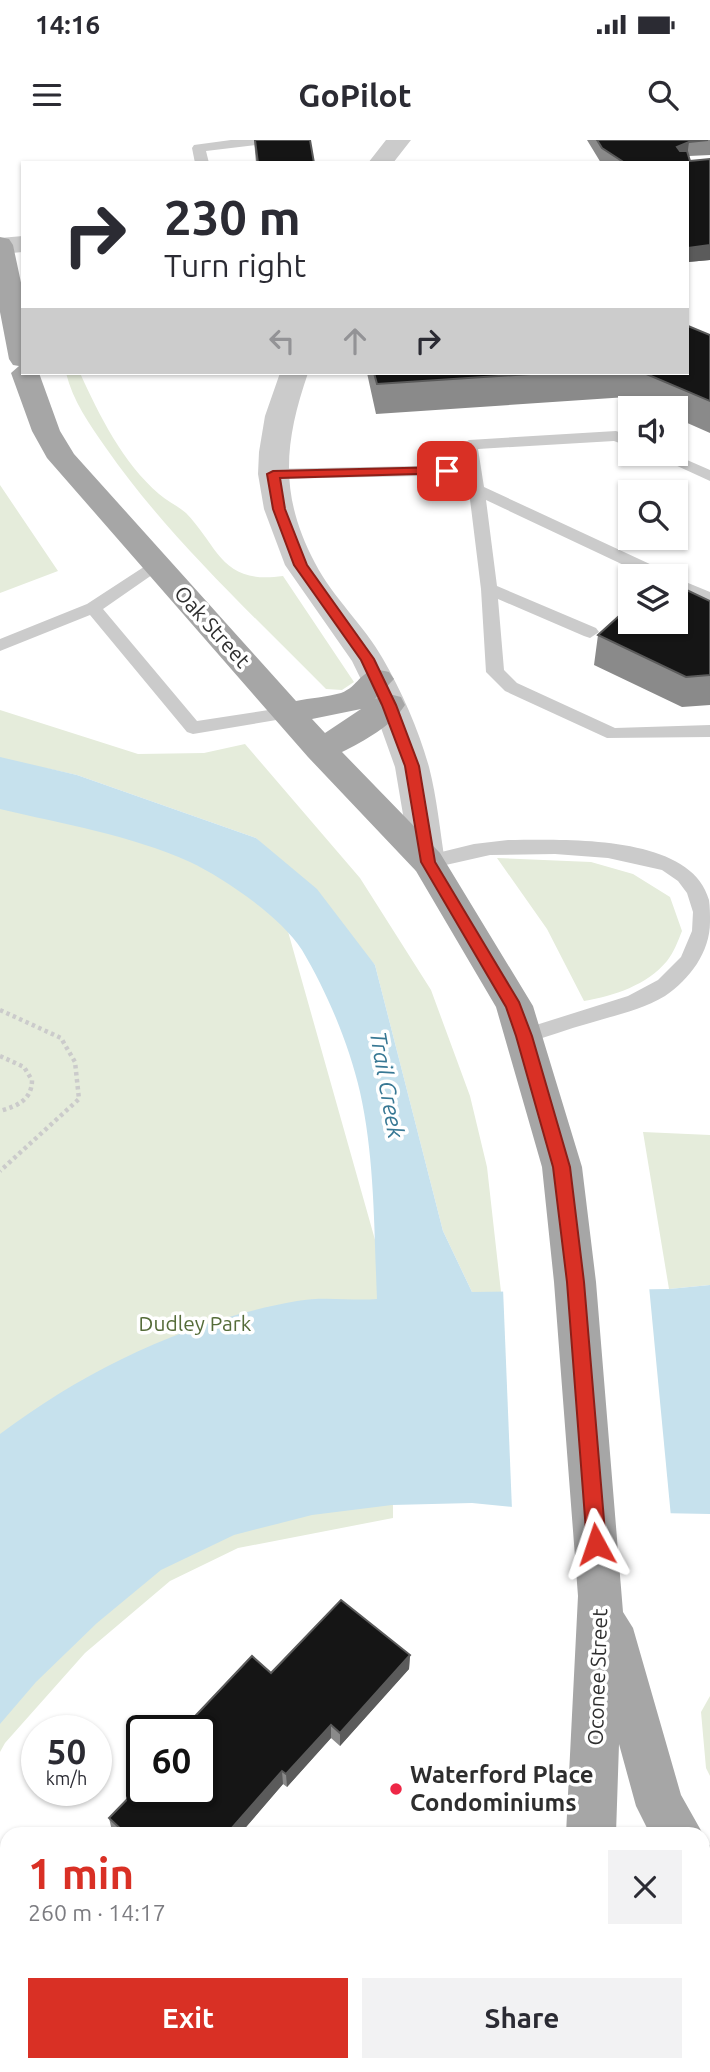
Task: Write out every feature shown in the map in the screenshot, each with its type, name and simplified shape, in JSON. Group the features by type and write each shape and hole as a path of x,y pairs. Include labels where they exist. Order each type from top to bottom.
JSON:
{"main road":[{"path":"0,246 7,316 21,354"},
{"name":"Oak Street","path":"26,375 46,431 62,458 320,749 428,862"},
{"path":"288,713 353,701 383,692"},
{"path":"320,749 352,733 383,692"},
{"name":"Oconee Street","path":"428,862 513,1006 562,1167 575,1282 601,1596 591,1827"},
{"path":"601,1596 660,1805 674,1827"}],"street":[{"path":"382,161 399,140"},
{"path":"0,246 21,244"},
{"name":"Oconee Street","path":"293,375 279,416 273,452 273,474 279,509 300,565 367,659 383,692 412,766 428,862"}],"lane":[{"path":"202,161 199,148 264,140"},
{"path":"618,437 469,445 489,589 495,672 511,687 613,734 710,732"},
{"path":"687,466 710,476"},
{"path":"273,474 474,470"},
{"path":"476,489 635,564"},
{"path":"0,645 93,608 156,564"},
{"path":"489,589 590,632"},
{"path":"688,589 710,599"},
{"path":"93,608 193,727 288,713"},
{"path":"428,862 490,848 539,847 604,852 643,857 669,865 698,891 703,926 697,948 690,962 672,981 645,998 524,1036"}],"path":[{"path":"0,1010 61,1038 75,1062 79,1099 0,1171"},
{"path":"0,1056 22,1063 31,1075 31,1089 21,1104 0,1111"}],"green space":[{"path":"67,375 81,375 104,422 134,468 159,494 186,513 224,561 246,575 283,576 354,682 342,690 326,689 239,602 183,543 130,481 88,421"},
{"path":"0,485 58,571 0,593"},
{"name":"Dudley Park","path":"0,710 138,754 204,753 245,744 360,878 431,990 470,1096 487,1167 501,1292 472,1292 443,1231 375,965 256,838 77,775 45,768 278,896 392,1300 393,1518 238,1548 170,1581 85,1653 30,1715 21,1715 21,1725 0,1752"},
{"path":"497,858 591,862 633,874 670,897 682,931 674,950 659,969 640,983 607,996 584,1001 547,929"},
{"path":"643,1132 710,1135 710,1285 669,1289"},
{"path":"710,1696 710,1776 706,1768 701,1712"}],"water":[{"name":"Trail Creek","path":"0,757 77,775 256,838 317,889 375,965 443,1231 472,1292 669,1289 710,1285 710,1514 552,1511 472,1503 392,1505 312,1515 234,1535 161,1570 97,1623 36,1682 0,1724 0,1434 68,1388 141,1350 179,1334 257,1309 297,1301 377,1299 369,1143 360,1092 336,1019 320,983 293,937 251,900 190,862 120,837 0,809"}],"pier":[{"path":"649,1286 671,1517 552,1514 512,1510 503,1288"}],"building":[{"path":"255,140 310,140 314,161 258,161"},
{"path":"597,140 708,140 689,142 677,147 680,151 687,151 690,161 710,159 710,245 689,248 689,161 622,161 602,148"},
{"path":"689,326 710,335 710,401 649,375 689,375"},
{"path":"375,375 515,375 377,384"},
{"path":"688,591 710,601 710,675 686,677 598,635 618,617 618,634 688,634"},
{"path":"341,1600 410,1655 340,1733 331,1725 286,1774 282,1771 233,1827 119,1827 109,1818 126,1800 126,1806 217,1806 217,1715 196,1715 252,1656 271,1673"}],"place":[{"name":"Waterford Place Condominiums","path":"396,1789"}],"route":[{"path":"447,471 273,474 279,509 300,565 367,659 389,705 412,766 428,862 513,1006 524,1036 562,1167 575,1282 596,1544"}]}
